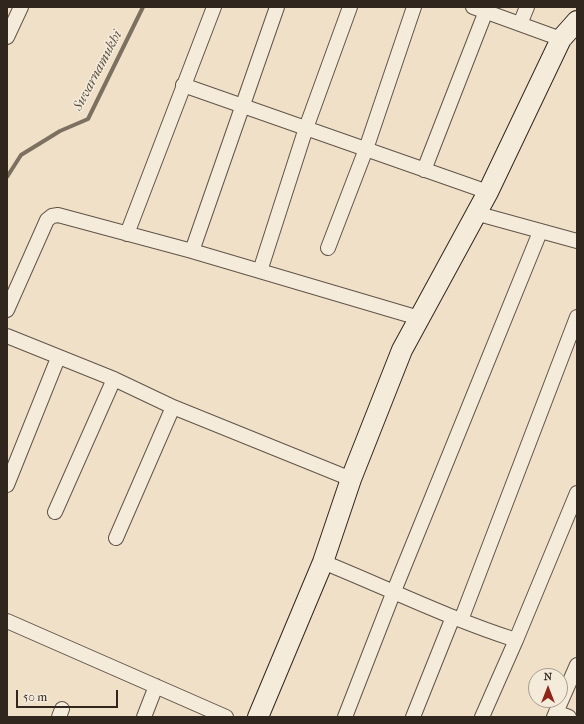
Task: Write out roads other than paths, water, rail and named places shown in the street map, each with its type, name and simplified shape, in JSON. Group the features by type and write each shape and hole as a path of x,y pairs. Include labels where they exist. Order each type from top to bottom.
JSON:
{"street":[{"path":"7,37 21,7"},
{"path":"127,234 214,7"},
{"path":"192,251 277,7"},
{"path":"260,271 306,128 350,7"},
{"path":"328,248 366,149 414,7"},
{"path":"520,24 527,7"},
{"path":"424,170 480,9 561,39"},
{"path":"258,717 323,562 351,479 402,350 475,213 488,192 561,39 577,21"},
{"path":"183,86 242,105 488,192"},
{"path":"475,213 577,241"},
{"path":"7,310 47,220 52,216 58,216 192,251 419,318"},
{"path":"345,717 394,591 540,232"},
{"path":"413,717 457,619 577,317"},
{"path":"7,336 58,358 114,379 172,407 351,479"},
{"path":"7,485 58,358"},
{"path":"55,512 114,379"},
{"path":"116,538 172,407"},
{"path":"482,717 516,640 577,492"},
{"path":"323,562 457,619 516,640"},
{"path":"7,621 226,717"},
{"path":"560,715 577,665"},
{"path":"144,717 156,686"}],"waterway":[{"name":"Suvarnamukhi","path":"7,177 21,155 60,131 88,119 143,7"}]}
